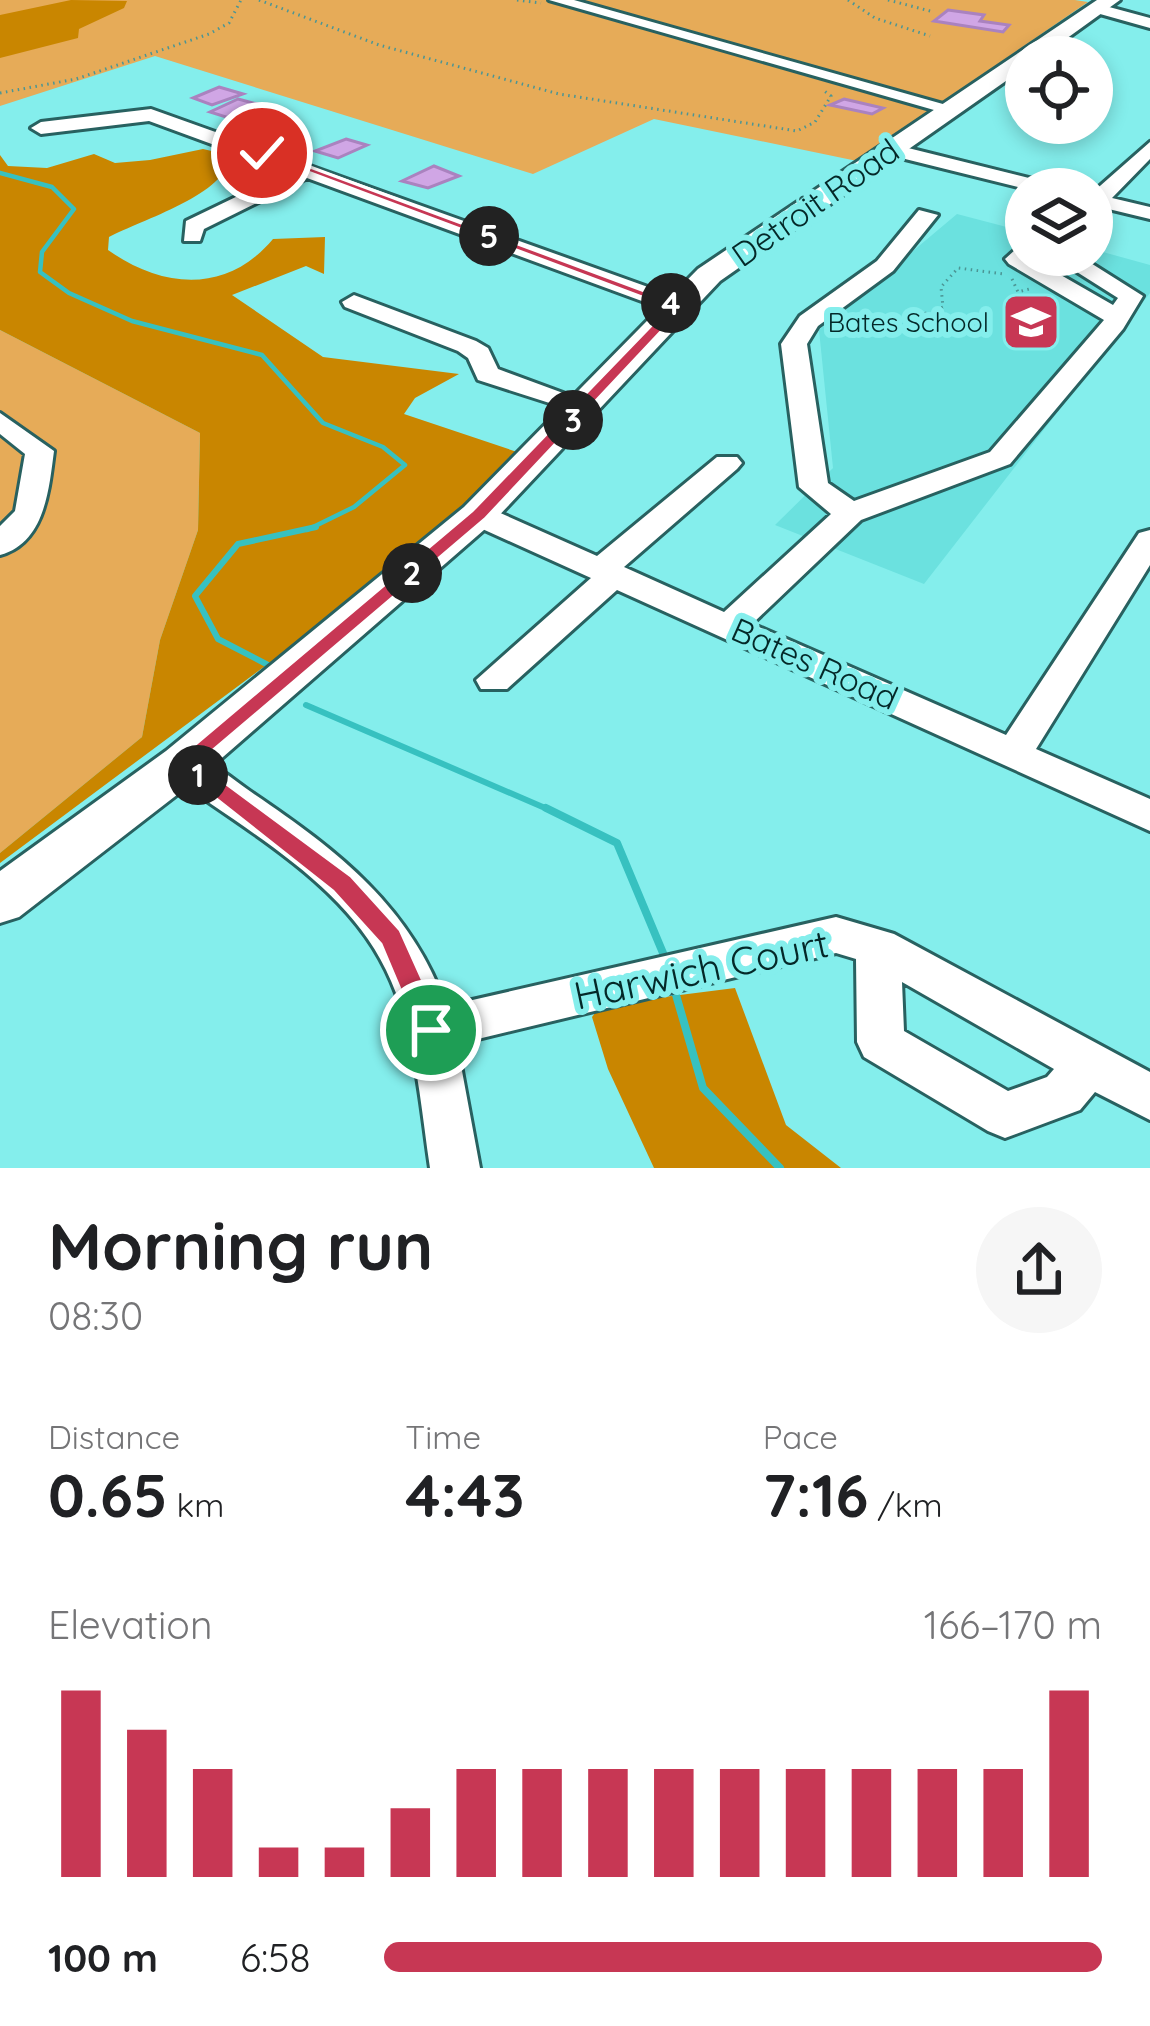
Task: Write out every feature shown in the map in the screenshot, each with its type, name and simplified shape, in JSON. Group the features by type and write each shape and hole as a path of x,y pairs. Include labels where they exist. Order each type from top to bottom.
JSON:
{"main road":[{"name":"Detroit Road","path":"0,902 183,764 478,515 710,275 1104,4"}],"street":[{"path":"557,3 948,108"},
{"path":"1104,4 1150,23"},
{"path":"70,125 151,115 678,306"},
{"path":"1113,183 1150,148"},
{"path":"892,150 1005,178"},
{"path":"192,236 194,226 208,218 308,170"},
{"path":"1113,204 1150,213"},
{"path":"850,513 814,487 794,344 809,321 885,266 927,215"},
{"path":"1046,276 1118,318"},
{"path":"730,625 850,513 1000,458 1118,318 1131,296 1097,276"},
{"path":"354,302 458,340 478,353 487,374 586,407"},
{"path":"0,422 40,451 30,513 0,545"},
{"path":"494,680 727,463"},
{"name":"Bates Road","path":"478,515 1150,816"},
{"path":"1014,753 1150,540"},
{"path":"183,764 354,897 391,937 431,1030 455,1168"},
{"name":"Harwich Court","path":"431,1030 836,935 878,947 1150,1097"},
{"path":"878,947 881,1042 1005,1115 1064,1094 1089,1064"}],"path":[{"path":"0,93 76,79 204,36 229,23 241,0"},
{"path":"259,0 339,26 358,39 464,69 559,94 698,120 800,130 815,122 831,96 813,86"},
{"path":"517,0 557,3"},
{"path":"848,0 875,18 930,36"},
{"path":"888,0 934,12"},
{"path":"914,320 943,307 940,286 958,268 1005,272"}],"shaded area":[{"path":"0,0 1088,2 1039,36 1005,36 1005,59 857,161 654,119 533,174 155,56 0,106"},
{"path":"71,0 127,1 124,8 79,29 78,38 0,58 0,15"},
{"path":"203,149 229,155 216,181 182,204 109,237 108,250 151,272 194,280 236,269 273,239 325,237 324,274 306,266 232,295 323,357 459,374 415,398 404,414 526,455 275,672 250,656 265,666 0,863 0,853 142,737 160,640 198,530 200,433 0,330 0,155 8,166 47,168 94,154 115,163"},
{"path":"957,214 1005,227 1005,276 1113,276 1113,255 1150,265 1150,293 924,584 775,525 833,468 819,330"},
{"path":"0,330 200,433 198,530 160,640 142,737 0,853"},
{"path":"735,988 786,1125 841,1168 654,1168 608,1069 592,1017 601,1005"}],"building":[{"path":"948,10 984,15 980,21 1009,25 1003,32 934,21"},
{"path":"219,87 243,94 212,105 193,98"},
{"path":"238,99 261,105 229,118 210,112"},
{"path":"844,99 883,108 872,114 830,105"},
{"path":"270,108 290,115 256,127 236,121"},
{"path":"346,139 367,145 338,158 315,151"},
{"path":"434,166 459,176 428,188 402,181"}],"waterway":[{"path":"0,173 52,187 74,209 42,252 40,272 69,293 132,321 262,355 323,423 383,447 405,465 354,507 311,528"},
{"path":"311,528 316,527"},
{"path":"270,666 218,639 195,596 238,544 311,528"},
{"path":"307,530 311,528"},
{"path":"306,705 552,811"},
{"path":"546,808 617,843 663,953"},
{"path":"676,995 703,1088 780,1168"}],"place":[{"name":"Bates School","path":"1031,322"}],"route":[{"path":"262,153 678,306 478,515 183,764 342,884 391,937 431,1030"}]}
